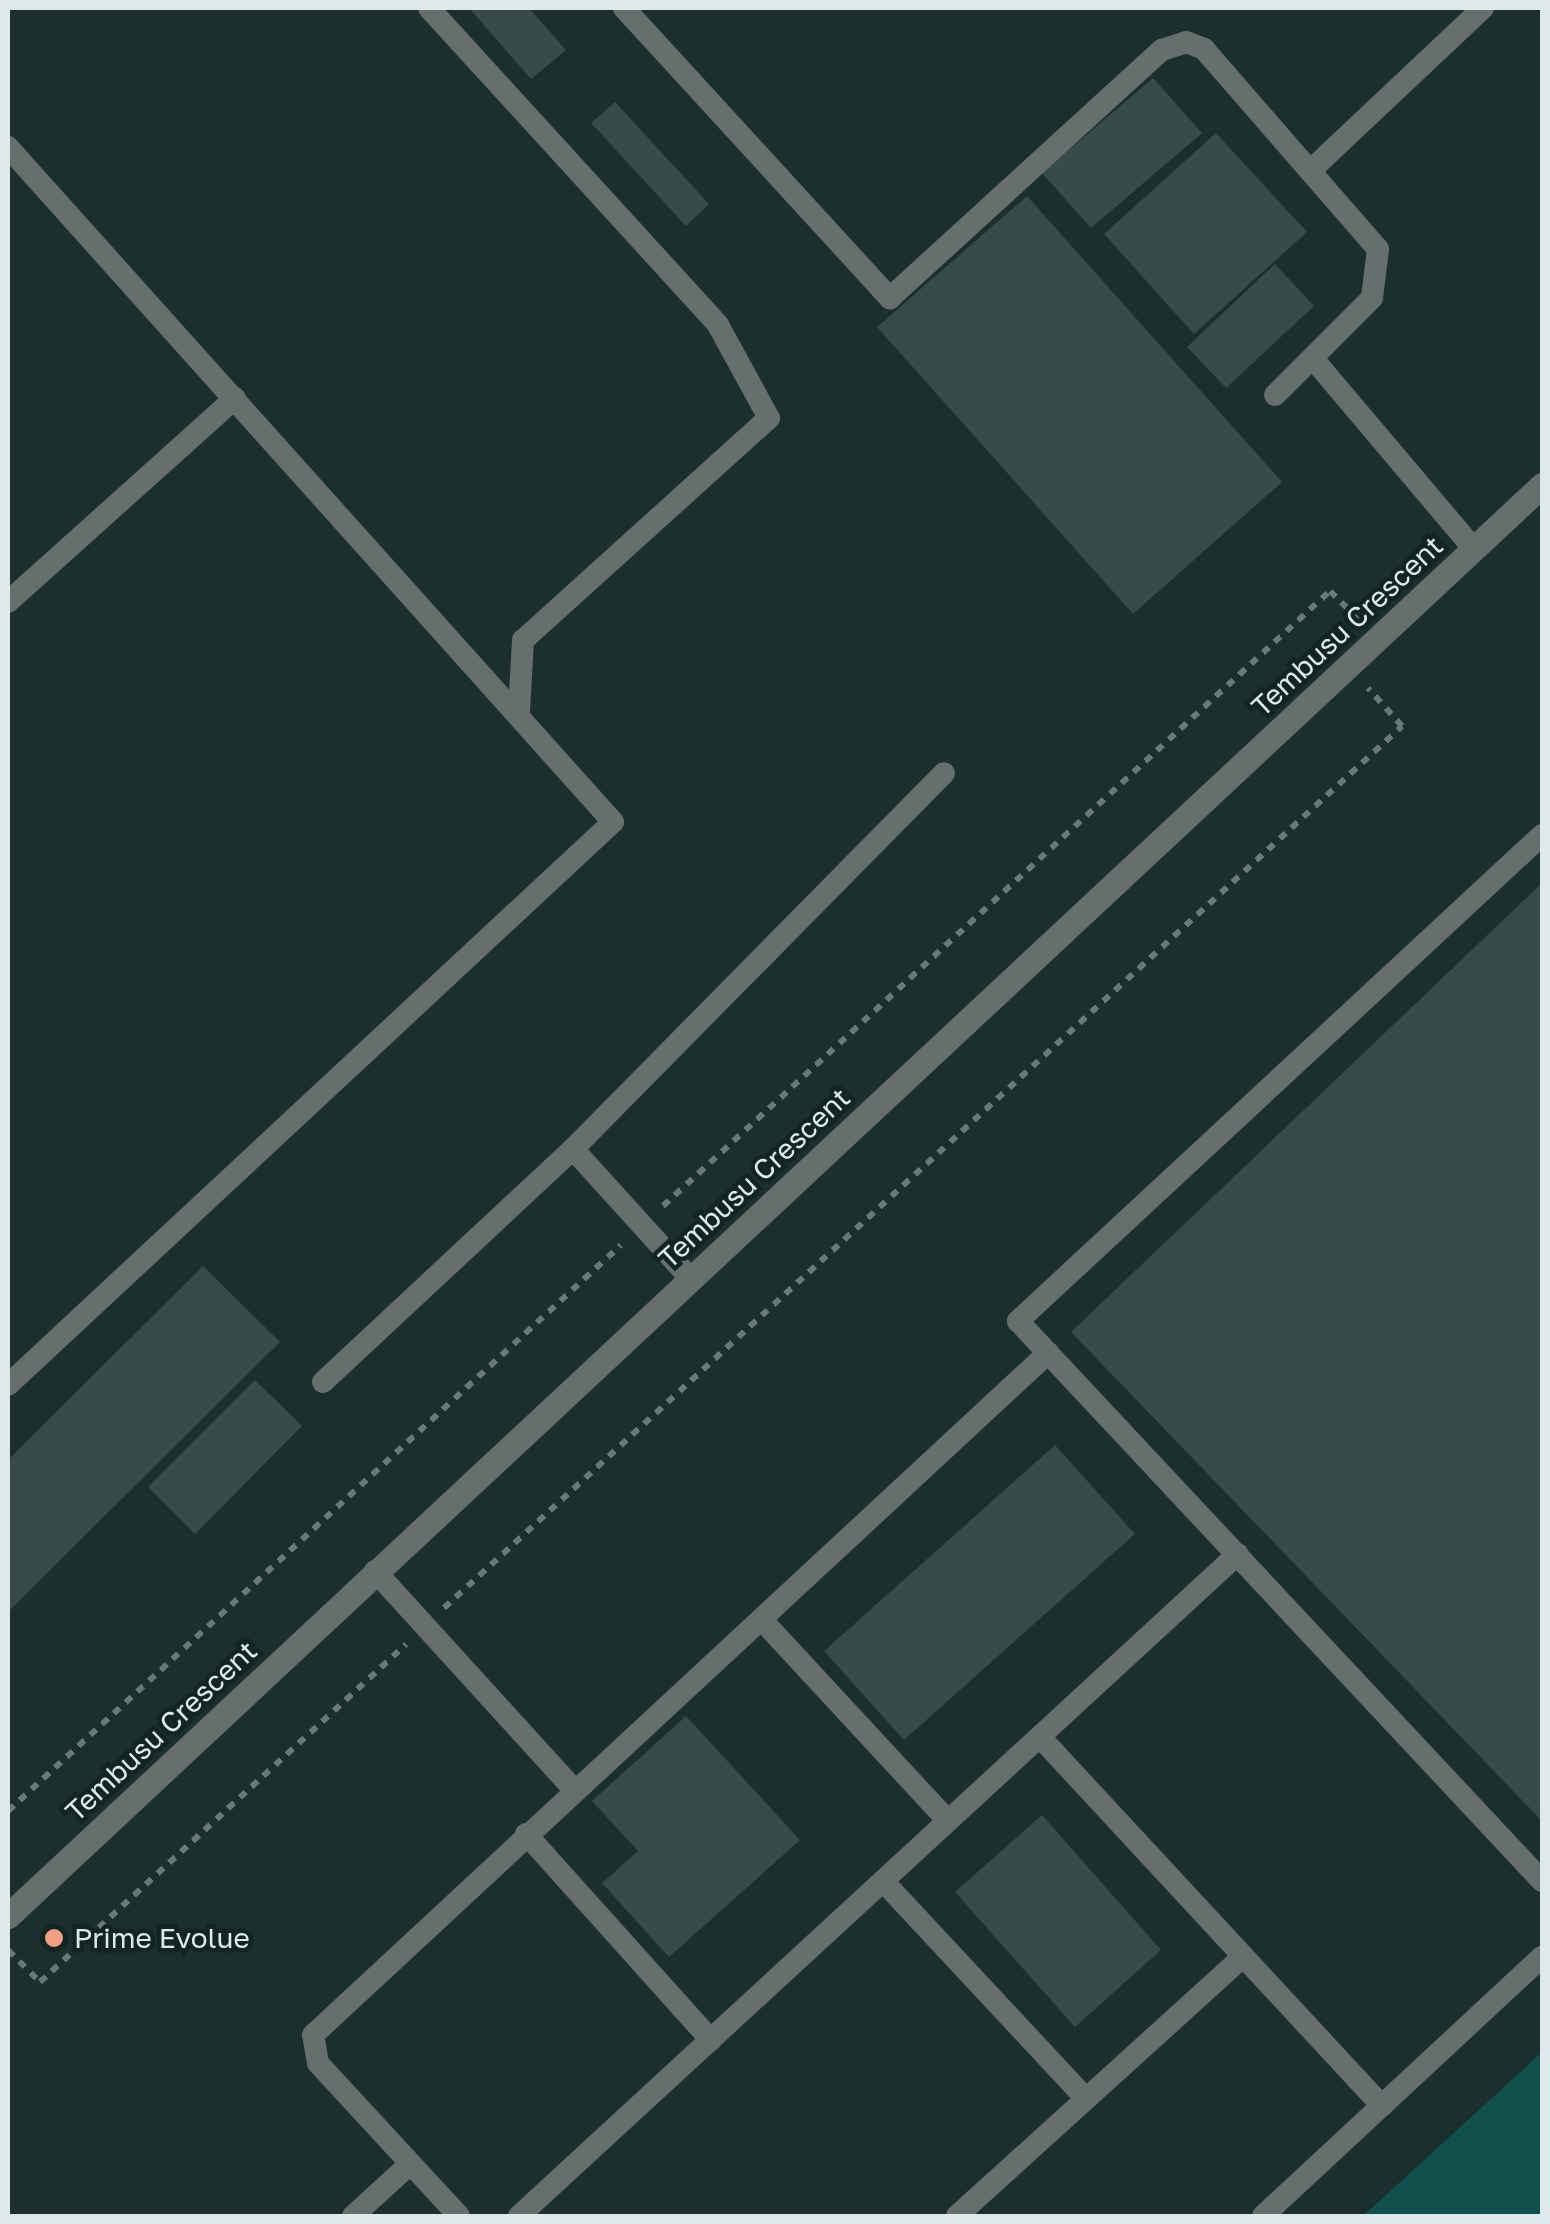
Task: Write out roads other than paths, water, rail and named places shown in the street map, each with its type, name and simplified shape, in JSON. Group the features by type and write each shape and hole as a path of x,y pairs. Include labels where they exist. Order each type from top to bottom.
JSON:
{"street":[{"name":"Tembusu Crescent","path":"8,1916 1542,486"}],"lane":[{"path":"429,8 718,326 769,418 523,640 519,711"},
{"path":"624,8 890,298 1162,50 1186,42 1204,49 1378,249 1379,274 1372,298 1315,361 1275,395"},
{"path":"1310,171 1483,8"},
{"path":"8,147 519,711 612,822 8,1384"},
{"path":"1315,361 1474,549"},
{"path":"8,602 235,398"},
{"path":"322,1382 572,1149 944,773"},
{"path":"1542,836 1018,1321 1542,1880"},
{"path":"572,1149 690,1278"},
{"path":"459,2216 318,2063 313,2035 1048,1353"},
{"path":"519,2216 1238,1554"},
{"path":"376,1571 574,1790"},
{"path":"760,1618 948,1821"},
{"path":"1040,1737 1382,2106"},
{"path":"526,1834 710,2040"},
{"path":"883,1881 1086,2098"},
{"path":"968,2213 1086,2098 1243,1956"},
{"path":"1263,2216 1542,1956"},
{"path":"353,2216 410,2164"}],"place":[{"name":"Prime Evolue","path":"54,1938"}]}
